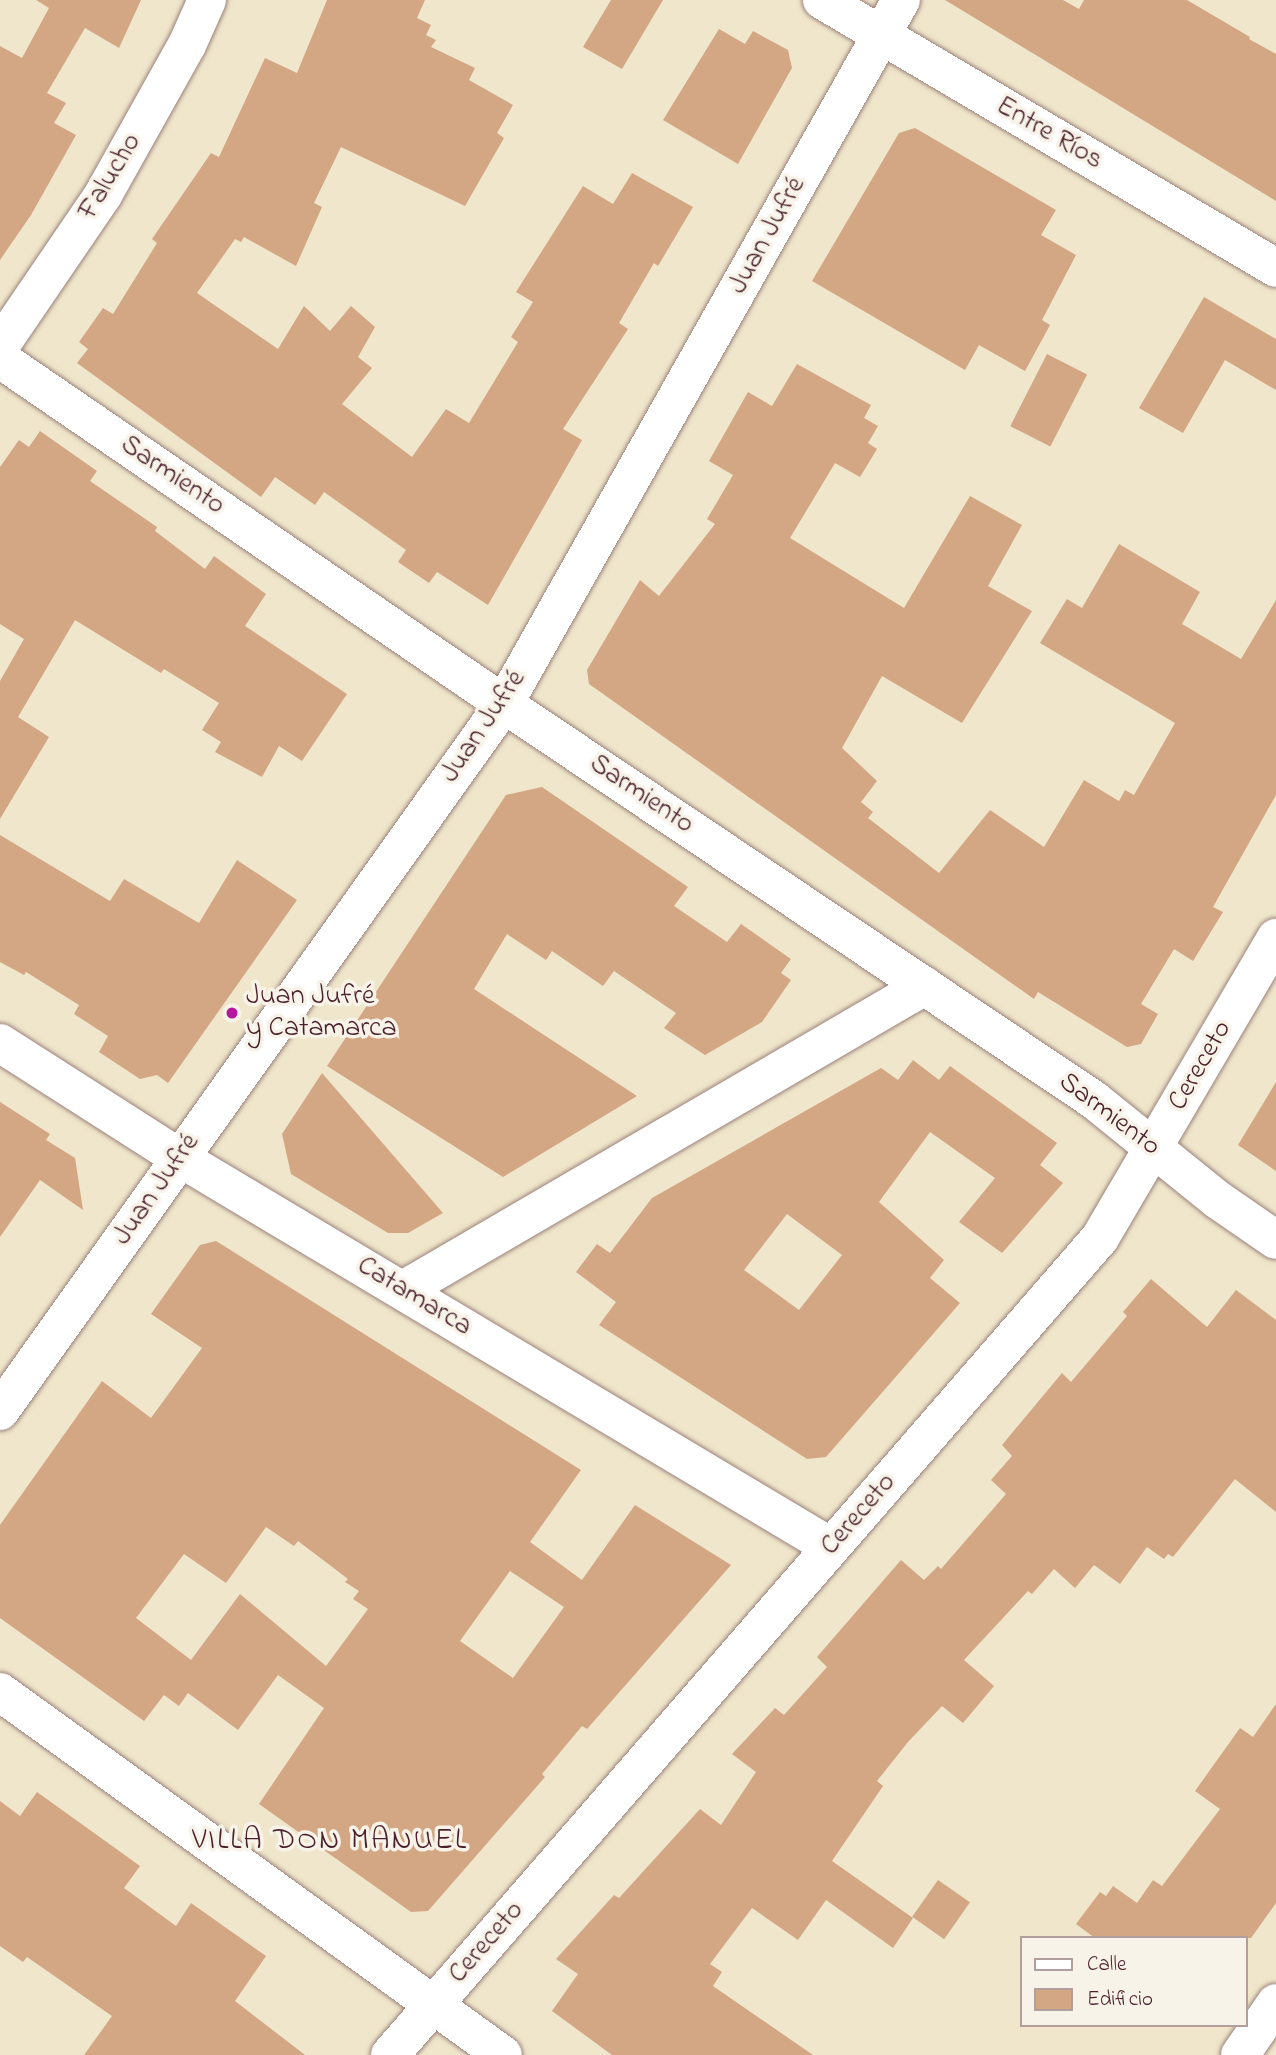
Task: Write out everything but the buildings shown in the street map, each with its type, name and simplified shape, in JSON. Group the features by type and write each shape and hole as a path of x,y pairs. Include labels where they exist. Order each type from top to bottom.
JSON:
{"street":[{"name":"Falucho","path":"0,346 103,195 187,45 207,0"},
{"name":"Entre Ríos","path":"822,0 1276,268"},
{"name":"Juan Jufré","path":"0,1411 504,704 901,0"},
{"name":"Sarmiento","path":"0,359 504,704 1094,1100 1218,1200 1276,1240"},
{"name":"Cereceto","path":"390,2055 1100,1238 1276,938"},
{"path":"403,1290 925,986"},
{"name":"Catamarca","path":"0,1043 180,1158 831,1547"},
{"path":"0,1692 503,2055"},
{"path":"1240,2055 1276,2003"}],"place":[{"name":"Juan Jufré y Catamarca","path":"232,1013"}],"district":[{"name":"VILLA DON MANUEL","path":"330,1841"}]}
